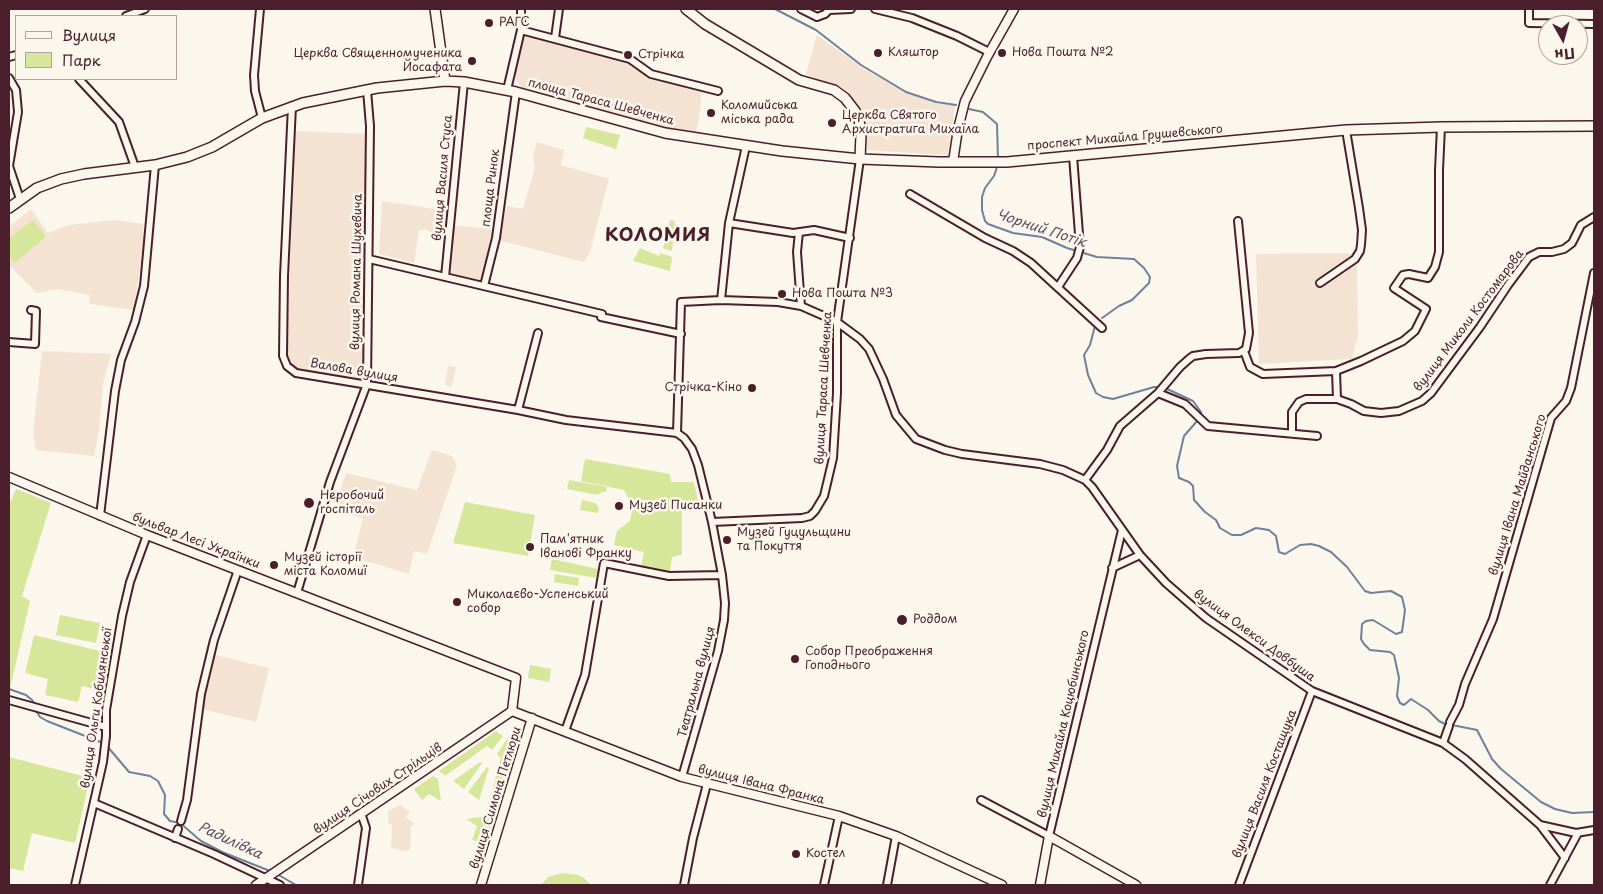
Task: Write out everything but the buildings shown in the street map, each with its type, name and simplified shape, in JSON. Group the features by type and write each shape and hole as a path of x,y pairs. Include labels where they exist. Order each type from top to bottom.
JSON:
{"main road":[{"path":"436,9 444,81"},
{"path":"686,9 705,24 799,80 834,90 845,98 859,119 861,134 860,159"},
{"name":"площа Тараса Шевченка","path":"9,208 41,186 61,179 155,165 199,153 262,118 292,106 367,90 444,81 464,82 511,91 657,131 680,135"},
{"name":"проспект Михайла Грушевського","path":"1573,126 1594,132"},
{"name":"проспект Михайла Грушевського","path":"680,135 746,146 860,159 987,163 1346,130 1594,126"}],"street":[{"path":"129,15 145,9"},
{"path":"260,9 254,75 255,91 262,118"},
{"name":"площа Ринок","path":"484,286 496,238 511,91 521,30 522,9"},
{"path":"555,38 559,9"},
{"path":"801,9 817,17 826,14 830,9 851,9"},
{"path":"875,9 912,18 957,36 989,52"},
{"path":"953,162 965,101 989,52 1014,9"},
{"path":"1529,9 1529,22 1594,24"},
{"path":"521,30 630,59 651,74 718,91"},
{"path":"9,78 16,90 18,112 9,166 20,199"},
{"path":"80,80 119,122 135,167"},
{"name":"вулиця Василя Стуса","path":"445,277 464,82"},
{"name":"вулиця Романа Шухевича","path":"297,593 330,482 367,385 370,126 367,90"},
{"name":"Валова вулиця","path":"292,106 284,276 283,356 287,366 296,372 566,420 677,433"},
{"path":"1244,351 1250,367 1263,374 1336,371 1403,341 1415,331 1426,309 1394,288 1403,275 1409,274 1428,278 1435,267 1439,252 1441,127"},
{"path":"1320,283 1355,259 1360,251 1362,230 1346,130"},
{"path":"721,300 730,223 746,146"},
{"path":"1058,287 1077,258 1080,247 1073,156"},
{"name":"вулиця Тараса Шевченка","path":"712,522 798,519 810,516 818,508 826,490 832,462 837,393 837,322 860,159"},
{"path":"100,516 114,391 123,355 135,322 145,278 155,165"},
{"path":"910,194 1031,263 1101,327"},
{"name":"вулиця Миколи Костомарова","path":"1337,399 1364,411 1381,413 1399,411 1422,401 1431,393 1529,257 1540,252 1564,249 1572,242 1581,225 1594,217"},
{"path":"1085,480 1107,450 1120,426 1161,389 1189,359 1193,356 1206,354 1239,353 1247,347 1249,333 1238,221"},
{"path":"730,223 793,233 814,230 850,238"},
{"path":"799,232 798,252 801,306"},
{"path":"369,259 681,334 677,433"},
{"name":"вулиця Івана Майданського","path":"1443,743 1465,684 1493,619 1551,418 1568,397 1571,388 1594,273"},
{"name":"вулиця Олекси Довбуша","path":"681,334 681,302 758,300 801,306 837,322 869,348 896,415 917,440 956,453 1040,464 1063,470 1085,480 1140,555 1166,583 1206,618 1312,691 1443,743 1540,825 1578,833 1594,830"},
{"path":"9,342 35,344 36,311 31,310"},
{"path":"518,410 538,333"},
{"path":"1292,433 1292,412 1299,402 1306,399 1337,399 1336,371"},
{"path":"1161,389 1189,406 1204,423 1211,426 1317,436"},
{"name":"Театральна вулиця","path":"677,433 684,438 692,449 698,465 712,522 725,603 721,642 682,777"},
{"name":"бульвар Лесі Українки","path":"9,477 147,535 516,678 512,711"},
{"name":"вулиця Михайла Коцюбинського","path":"1040,885 1049,836 1122,530"},
{"name":"вулиця Ольги Кобилянської","path":"75,885 105,745 106,710 122,616 130,582 147,535"},
{"path":"1112,568 1140,555"},
{"path":"565,731 585,675 604,564 669,576 722,575"},
{"path":"181,821 187,800 200,704 214,640 238,570"},
{"name":"вулиця Василя Костащука","path":"1239,885 1312,691"},
{"path":"9,700 106,726"},
{"name":"вулиця Івана Франка","path":"512,711 682,777 839,816 896,836 993,883 1002,885"},
{"name":"вулиця Січових Стрільців","path":"256,885 512,711"},
{"name":"вулиця Симона Петлюри","path":"481,885 532,718"},
{"path":"684,885 693,838 707,784"},
{"path":"981,800 1136,885"},
{"path":"94,802 175,838 272,875 280,885"},
{"path":"358,885 366,828 361,813"},
{"path":"824,885 839,816"},
{"path":"1540,825 1565,858"},
{"path":"175,838 178,829"},
{"path":"1550,885 1578,833"},
{"path":"887,885 896,836"}],"shaded area":[{"path":"524,31 632,60 640,71 651,79 702,90 696,133 642,123 526,90 518,84 514,76"},
{"path":"817,35 864,69 895,86 937,104 955,105 948,155 863,150 865,118 856,102 830,84 806,74"},
{"path":"295,131 367,134 365,381 298,369 287,356"},
{"path":"537,142 564,150 561,165 609,179 590,252 584,262 498,240 507,206 523,209 535,167 533,157"},
{"path":"382,201 448,211 445,234 429,232 429,230 419,230 414,263 379,254"},
{"path":"31,209 48,233 69,225 116,220 143,224 144,236 134,310 90,304 89,295 58,289 37,293 9,265 9,227"},
{"path":"449,225 492,229 482,281 443,273"},
{"path":"1348,253 1357,260 1358,335 1352,359 1259,364 1256,254"},
{"path":"42,351 111,354 103,384 99,430 94,456 36,450 33,433"},
{"path":"448,366 456,367 452,387 445,385"},
{"path":"432,450 452,456 457,465 427,554 414,551 409,574 353,557 363,519 335,508 346,473 417,490"},
{"path":"215,655 269,668 256,722 202,709"},
{"path":"400,805 410,812 406,817 414,823 409,829 411,830 410,850 405,851 391,848 392,826 388,822 388,811"}],"green space":[{"path":"586,127 620,135 616,149 583,138"},
{"path":"33,220 46,237 14,263 9,256 9,238"},
{"path":"670,220 675,221 672,251 663,248"},
{"path":"640,248 659,256 660,253 672,257 670,271 633,261"},
{"path":"585,459 670,474 671,482 694,482 699,506 682,510 682,555 672,557 670,572 641,567 644,552 614,545 617,531 630,521 633,507 624,490 581,481"},
{"path":"569,480 607,487 606,492 598,495 567,489"},
{"path":"16,489 51,503 22,596 30,601 9,693 9,505"},
{"path":"582,500 595,503 599,508 598,513 580,510"},
{"path":"465,502 535,515 528,556 453,543"},
{"path":"552,559 598,569 596,578 550,570"},
{"path":"555,574 579,578 578,586 554,582"},
{"path":"60,615 100,623 96,643 56,635"},
{"path":"34,635 108,653 100,690 82,686 78,702 45,695 48,679 25,673"},
{"path":"530,665 551,669 549,682 528,678"},
{"path":"496,731 503,736 492,750 487,746 445,776 439,771"},
{"path":"507,739 513,743 494,811 488,806 501,758 497,754"},
{"path":"9,757 90,778 75,843 32,833 23,871 9,868"},
{"path":"480,762 482,763 464,789 453,781"},
{"path":"487,767 489,768 479,800 468,792"},
{"path":"433,776 438,779 441,801 429,794 422,800 414,789"},
{"path":"489,816 493,819 486,843 472,840 477,826 466,819"},
{"path":"562,873 578,875 591,885 541,885 548,877"}],"waterway":[{"name":"Чорний Потік","path":"775,9 816,30 861,65 906,92 936,102 956,105"},
{"name":"Чорний Потік","path":"969,109 983,112 997,124 998,159"},
{"name":"Чорний Потік","path":"998,164 994,176 985,188 982,197 982,210 985,221 988,224 1013,233 1042,237 1067,248 1097,257 1134,259 1144,268 1150,277 1149,283 1132,300 1119,306 1102,318"},
{"name":"Чорний Потік","path":"1095,326 1090,345 1084,355 1088,375 1096,393 1113,399 1154,387 1161,387"},
{"name":"Чорний Потік","path":"1165,388 1193,401 1201,412 1200,415"},
{"name":"Чорний Потік","path":"1198,420 1184,436 1177,466 1179,478 1193,486 1194,500 1216,520 1220,528 1232,535 1241,535 1256,528 1269,530 1276,536 1279,552 1285,554 1300,545 1311,544 1319,546 1331,552 1347,567 1365,591 1371,593 1391,591 1402,597 1405,610 1402,632 1396,634 1373,620 1366,621 1362,624 1361,639 1370,650 1390,652 1394,655 1399,678 1397,696 1400,703 1404,705 1411,699 1447,725"},
{"name":"Радилівка","path":"9,689 26,695 35,704"},
{"name":"Радилівка","path":"35,709 40,717 47,721 103,743"},
{"name":"Чорний Потік","path":"1452,725 1477,730 1492,759 1501,769 1541,802 1555,809 1572,813 1594,812"},
{"name":"Радилівка","path":"107,746 129,772 150,776 158,781 165,795 164,814 170,821 180,823 201,841 222,852 270,871"},
{"name":"Радилівка","path":"277,874 296,885"}],"place":[{"name":"РАГС","path":"489,23"},
{"name":"Кляштор","path":"878,53"},
{"name":"Нова Пошта №2","path":"1002,53"},
{"name":"Стрічка","path":"628,55"},
{"name":"Церква Священномученика Йосафата","path":"472,61"},
{"name":"Коломийська міська рада","path":"711,113"},
{"name":"Церква Святого Архистратига Михаїла","path":"832,123"},
{"name":"Нова Пошта №3","path":"782,294"},
{"name":"Стрічка-Кіно","path":"752,388"},
{"name":"Неробочий госпіталь","path":"309,503"},
{"name":"Музей Писанки","path":"619,506"},
{"name":"Музей Гуцульщини та Покуття","path":"727,540"},
{"name":"Пам'ятник Іванові Франку","path":"530,547"},
{"name":"Музей історії міста Коломиї","path":"274,565"},
{"name":"Миколаєво-Успенський собор","path":"457,602"},
{"name":"Роддом","path":"902,620"},
{"name":"Собор Преображення Гоподнього","path":"795,659"},
{"name":"Костел","path":"796,854"}],"district":[{"name":"КОЛОМИЯ","path":"658,236"}]}
